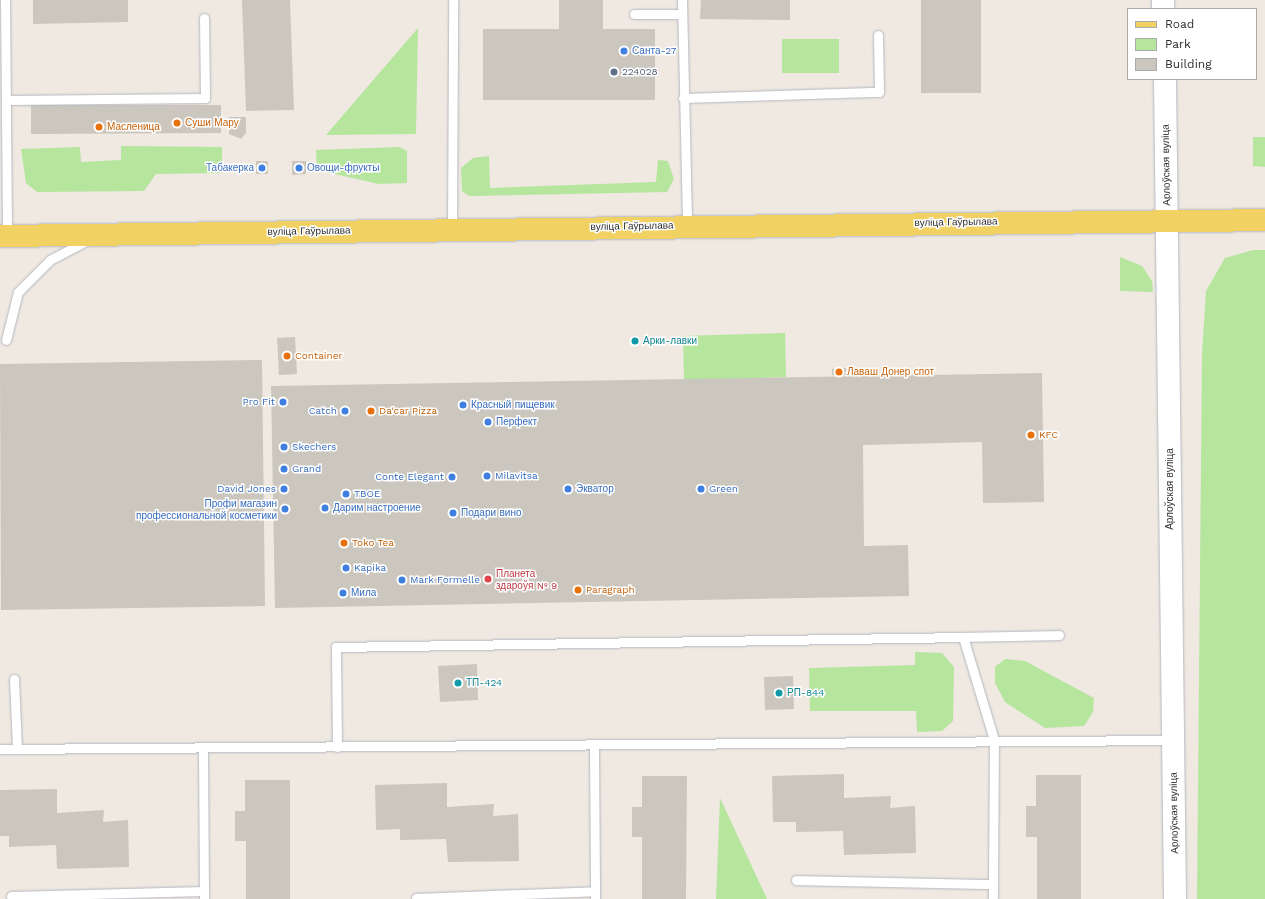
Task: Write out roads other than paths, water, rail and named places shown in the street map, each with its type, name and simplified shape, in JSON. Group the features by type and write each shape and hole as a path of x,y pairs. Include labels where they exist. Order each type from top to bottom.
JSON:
{"main road":[{"name":"вуліца Гаўрылава","path":"4,236 99,233 687,225 1265,220"}],"street":[{"name":"Арлоўская вуліца","path":"1165,80 1175,899"}],"lane":[{"path":"4,236 4,176 7,100 5,0"},
{"path":"452,229 453,0"},
{"path":"682,0 687,225"},
{"path":"634,14 682,14"},
{"path":"7,100 205,98 204,18"},
{"path":"683,98 879,92 878,35"},
{"path":"6,340 18,292 32,275 99,233"},
{"path":"338,747 336,648 1059,635"},
{"path":"963,637 994,740 993,899"},
{"path":"14,679 16,749"},
{"path":"0,749 203,750 338,747 994,740 1172,740"},
{"path":"416,898 595,895 594,745"},
{"path":"10,896 204,895 203,750"},
{"path":"796,880 993,884"}],"place":[{"name":"Санта-27","path":"624,51"},
{"name":"224028","path":"614,72"},
{"name":"Суши Мару","path":"177,123"},
{"name":"Масленица","path":"99,127"},
{"name":"Табакерка","path":"262,168"},
{"name":"Овощи-фрукты","path":"299,168"},
{"name":"Арки-лавки","path":"635,341"},
{"name":"Container","path":"287,356"},
{"name":"Лаваш Донер спот","path":"839,372"},
{"name":"Pro Fit","path":"283,402"},
{"name":"Красный пищевик","path":"463,405"},
{"name":"Catch","path":"345,411"},
{"name":"Da'car Pizza","path":"371,411"},
{"name":"Перфект","path":"488,422"},
{"name":"KFC","path":"1031,435"},
{"name":"Skechers","path":"284,447"},
{"name":"Grand","path":"284,469"},
{"name":"Milavitsa","path":"487,476"},
{"name":"Conte Elegant","path":"452,477"},
{"name":"David Jones","path":"284,489"},
{"name":"Экватор","path":"568,489"},
{"name":"Green","path":"701,489"},
{"name":"TBOE","path":"346,494"},
{"name":"Дарим настроение","path":"325,508"},
{"name":"Профи магазин профессиональной косметики","path":"285,509"},
{"name":"Подари вино","path":"453,513"},
{"name":"Toko Tea","path":"344,543"},
{"name":"Kapika","path":"346,568"},
{"name":"Планета здароўя № 9","path":"488,579"},
{"name":"Mark Formelle","path":"402,580"},
{"name":"Paragraph","path":"578,590"},
{"name":"Мила","path":"343,593"},
{"name":"ТП-424","path":"458,683"},
{"name":"РП-844","path":"779,693"}]}
